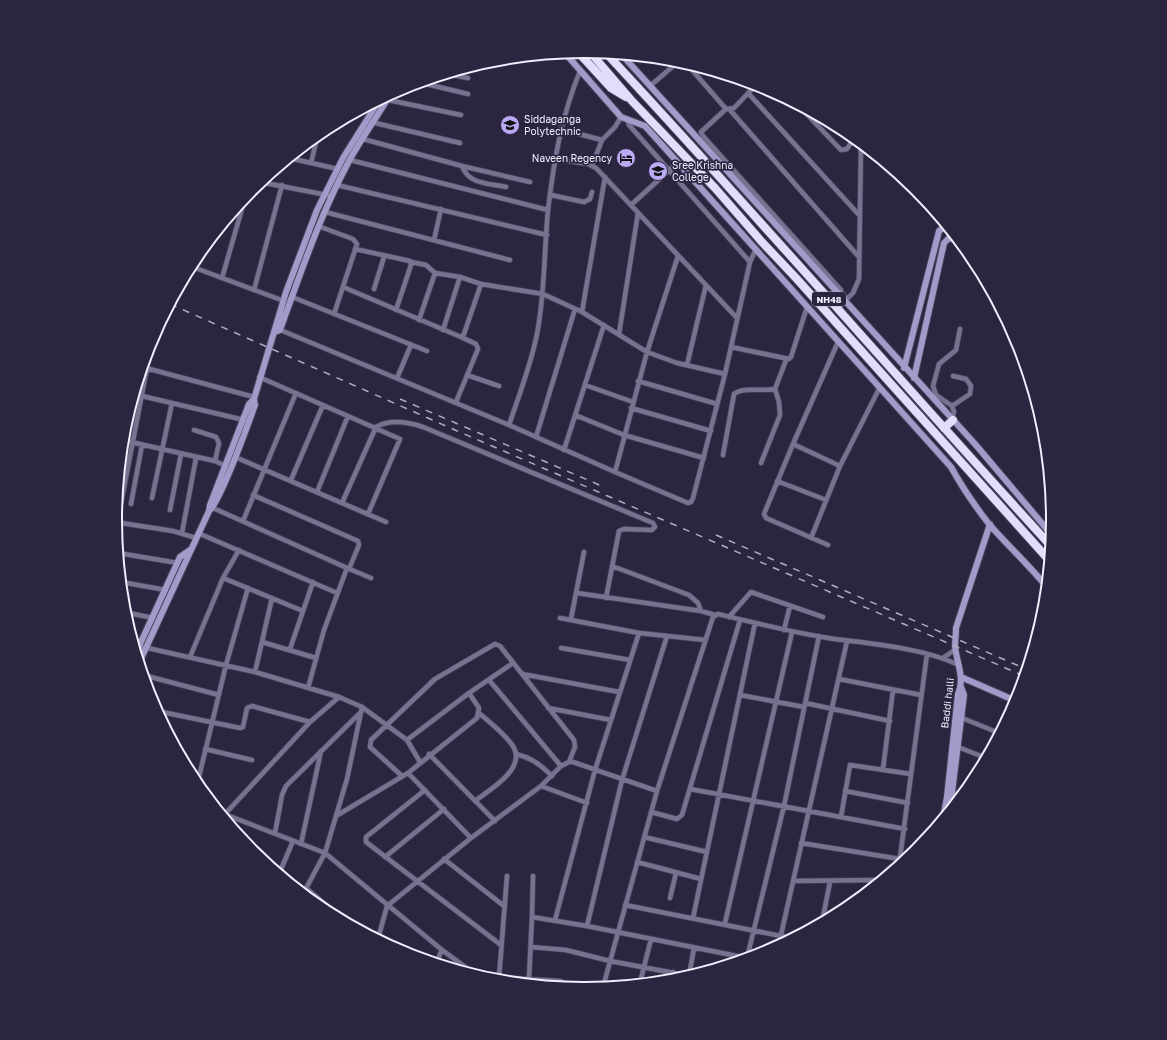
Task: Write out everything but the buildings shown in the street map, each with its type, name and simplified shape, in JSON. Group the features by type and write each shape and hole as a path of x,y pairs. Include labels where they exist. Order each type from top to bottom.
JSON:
{"highway":[{"path":"584,58 611,88 632,101"},
{"name":"NH48","path":"595,58 632,101 715,188 1044,556"},
{"name":"NH48","path":"611,59 774,236 1045,541"},
{"path":"774,236 781,230"},
{"path":"944,428 953,420"}],"street":[{"path":"569,58 621,117 628,121 645,126 951,467 963,487 990,524 1042,581"},
{"path":"627,60 846,300 904,368 953,420 1046,527"},
{"path":"650,86 672,67"},
{"path":"509,425 537,335 543,294 548,210 555,159 560,129 567,103 580,71"},
{"path":"694,72 859,257"},
{"path":"458,76 468,78"},
{"path":"430,85 468,94"},
{"path":"751,90 701,132 841,290"},
{"path":"748,93 860,216"},
{"path":"391,101 461,115"},
{"path":"277,330 284,301 301,250 325,193 338,169 370,122 386,103"},
{"path":"142,657 190,550 235,457 255,405 254,398 259,377 277,330 292,297 318,226 337,185 363,139 375,108"},
{"path":"592,166 602,140 615,127 621,117"},
{"path":"810,118 840,150 847,148 850,143"},
{"path":"628,121 628,125 750,262"},
{"path":"370,122 460,143"},
{"path":"560,129 602,140"},
{"path":"363,139 462,166 530,182"},
{"path":"311,163 316,144"},
{"path":"846,300 853,293 859,279 861,150"},
{"path":"295,159 338,169"},
{"path":"555,159 592,166 605,177 737,318"},
{"path":"350,160 548,210"},
{"path":"630,205 677,163"},
{"path":"462,166 465,174 472,180 506,187"},
{"path":"582,312 605,177"},
{"path":"268,183 325,193 332,196"},
{"path":"254,290 282,185"},
{"path":"337,185 547,235"},
{"path":"551,195 584,202 590,199 592,192"},
{"path":"222,278 242,209"},
{"path":"434,240 441,210"},
{"path":"325,212 510,260"},
{"path":"619,334 638,213"},
{"path":"318,226 353,238 357,244 334,314"},
{"path":"904,368 939,230 942,228"},
{"path":"914,378 944,243 950,239"},
{"path":"355,249 426,265 435,273 460,277 481,284 543,294 582,312 647,352 686,365 725,374"},
{"path":"277,330 456,402 688,503 691,502 693,498 704,458 725,374 750,262 756,249"},
{"path":"374,289 384,256"},
{"path":"615,472 638,381 678,256"},
{"path":"396,310 411,262"},
{"path":"196,268 284,301"},
{"path":"419,320 435,273"},
{"path":"443,330 460,277"},
{"path":"462,337 481,284"},
{"path":"686,365 706,285"},
{"path":"343,287 476,344 478,347 456,402"},
{"path":"292,297 427,351"},
{"path":"761,463 780,415 779,402 775,389 786,360 791,357 807,306"},
{"path":"536,437 575,309"},
{"path":"564,450 604,325"},
{"path":"953,420 954,412 952,406 936,395 933,386 939,364 956,350 960,329"},
{"path":"828,545 765,516 764,512 838,342"},
{"path":"397,378 411,345"},
{"path":"731,347 786,360"},
{"path":"147,368 254,398"},
{"path":"467,375 499,386"},
{"path":"952,406 970,394 972,386 966,379 953,376"},
{"path":"259,377 399,438 400,440 368,514"},
{"path":"122,498 142,396 144,378"},
{"path":"638,381 717,404"},
{"path":"585,385 633,402"},
{"path":"811,538 840,466 880,387"},
{"path":"723,455 734,394 739,391 766,391 775,389"},
{"path":"243,521 296,393"},
{"path":"142,396 244,420"},
{"path":"211,509 210,505 249,404 254,398"},
{"path":"152,498 172,403"},
{"path":"291,480 323,405"},
{"path":"631,408 710,431"},
{"path":"575,415 624,435 704,458"},
{"path":"317,492 348,416"},
{"path":"342,503 376,427 381,424 393,422 423,426 653,523 655,527 652,530 624,529 619,531 606,598"},
{"path":"194,430 216,437 219,443 215,461"},
{"path":"128,441 196,458 215,461 226,466"},
{"path":"793,444 840,466"},
{"path":"131,504 142,445"},
{"path":"170,510 181,454"},
{"path":"235,457 386,522"},
{"path":"182,533 196,458"},
{"path":"777,481 826,500"},
{"path":"253,495 358,542 359,545 337,593 308,688"},
{"path":"211,509 243,521 371,578"},
{"path":"122,523 197,535 239,550 337,593"},
{"name":"Baddi halli","path":"945,807 958,694 961,687 961,677 956,648 956,628 990,524"},
{"path":"138,642 153,618 180,557 190,550"},
{"path":"190,657 223,578 239,550"},
{"path":"572,620 584,552"},
{"path":"122,554 178,563"},
{"path":"612,566 689,595 698,602 701,610"},
{"path":"223,578 303,611"},
{"path":"290,650 313,582"},
{"path":"125,583 166,590"},
{"path":"199,777 226,665 248,588"},
{"path":"576,592 606,598 701,610 715,615 792,632 927,654 943,658 959,665"},
{"path":"729,617 751,592 824,617"},
{"path":"254,672 272,598"},
{"path":"784,630 790,606"},
{"path":"131,613 153,618"},
{"path":"604,981 657,791 705,640 715,615"},
{"path":"560,618 639,633 705,640"},
{"path":"651,812 679,818 682,815 740,620"},
{"path":"693,918 755,623"},
{"path":"725,924 792,632"},
{"path":"555,920 595,770 639,633"},
{"path":"587,926 622,780 667,636"},
{"path":"749,951 784,806 819,636"},
{"path":"781,935 808,811 833,709 847,641"},
{"path":"262,642 316,658"},
{"path":"379,934 387,906 444,859 541,786 561,766 569,762 574,752 575,743 514,663 500,646 495,644 435,679 386,724 371,740 370,747 402,776"},
{"path":"139,646 254,672 339,697 362,707 407,740 420,762"},
{"path":"561,648 630,660"},
{"path":"943,658 956,648"},
{"path":"901,855 927,654"},
{"path":"407,740 469,693 514,663"},
{"path":"522,674 619,692"},
{"path":"149,677 219,695"},
{"path":"961,677 1009,698"},
{"path":"839,679 921,695"},
{"path":"489,680 561,766"},
{"path":"951,799 964,695 961,687"},
{"path":"883,769 894,690"},
{"path":"336,816 408,773 429,754 477,718 479,708 469,693"},
{"path":"740,695 833,709 890,721"},
{"path":"224,810 310,722 339,697"},
{"path":"164,713 242,728 247,708 252,706 310,722"},
{"path":"318,898 306,888 325,853 346,779 362,707"},
{"path":"548,708 611,720"},
{"path":"275,834 284,790 360,712"},
{"path":"475,801 505,778 513,769 516,761 516,754 510,743 479,713"},
{"path":"962,718 994,731"},
{"path":"958,747 981,756"},
{"path":"206,749 252,760"},
{"path":"301,844 321,751"},
{"path":"429,754 495,821"},
{"path":"516,754 528,757 540,764 552,776"},
{"path":"569,762 657,791"},
{"path":"841,817 850,765 911,774"},
{"path":"408,773 471,838"},
{"path":"541,786 587,803"},
{"path":"690,789 753,802 784,806 905,829"},
{"path":"425,790 366,837 366,842 501,945"},
{"path":"845,791 908,802"},
{"path":"385,857 444,809"},
{"path":"229,816 325,853 387,906 460,965"},
{"path":"644,837 707,852"},
{"path":"281,869 294,840"},
{"path":"801,843 895,861"},
{"path":"444,859 504,906"},
{"path":"637,862 702,879"},
{"path":"670,898 676,873"},
{"path":"498,974 507,876"},
{"path":"525,978 531,948 533,876"},
{"path":"793,881 830,882 873,880"},
{"path":"824,914 830,882"},
{"path":"626,904 784,936"},
{"path":"532,917 587,926 735,956"},
{"path":"641,978 651,939"},
{"path":"531,948 566,950 673,972"},
{"path":"690,969 694,948"},
{"path":"438,958 442,950"}],"railway":[{"path":"174,306 455,430 1019,674"},
{"path":"400,399 604,487"},
{"path":"716,535 1022,667"}],"place":[{"name":"Siddaganga Polytechnic","path":"510,125"},
{"name":"Naveen Regency","path":"626,158"},
{"name":"Sree Krishna College","path":"658,171"}]}
